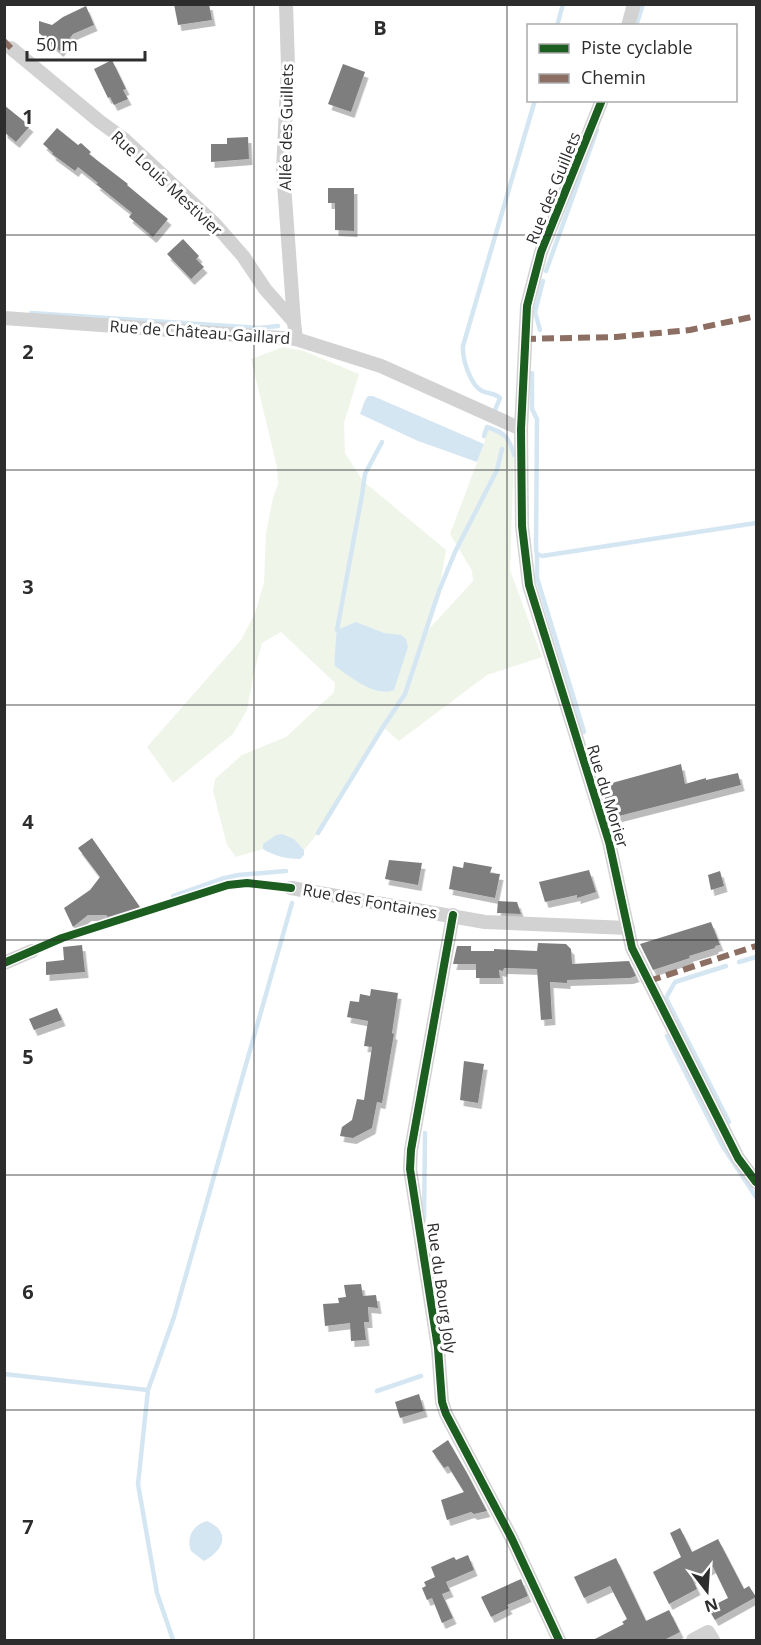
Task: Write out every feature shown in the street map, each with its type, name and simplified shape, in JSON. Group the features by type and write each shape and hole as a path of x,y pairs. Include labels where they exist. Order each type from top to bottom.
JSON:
{"street":[{"name":"Allée des Guillets","path":"286,4 288,66 283,170 294,322"},
{"path":"629,24 634,4"},
{"name":"Rue Louis Mestivier","path":"11,48 125,140 214,224 243,256 265,289 294,322"},
{"name":"Rue des Guillets","path":"521,429 527,306 541,252 601,102"},
{"name":"Rue de Château-Gaillard","path":"4,318 296,339 381,366 521,429"},
{"path":"294,322 296,339"},
{"name":"Rue du Morier","path":"521,429 522,526 529,585 609,842 632,948 738,1158 756,1182"},
{"name":"Rue des Fontaines","path":"291,888 485,922 628,928"},
{"name":"Rue du Bourg Joly","path":"453,915 411,1149 410,1169 438,1348 442,1402 446,1414 511,1537 559,1641"},
{"path":"4,963 32,951"},
{"path":"693,1641 708,1632 713,1641"}],"shaded area":[{"path":"283,347 304,351 359,374 344,423 345,453 363,481 446,550 439,591 427,631 473,581 472,571 450,534 484,444 487,427 505,436 514,455 510,570 542,657 487,675 399,741 383,727 318,833 304,850 294,839 263,844 263,849 236,857 227,845 213,791 215,779 242,755 286,737 334,692 335,683 281,632 262,643 247,710 233,734 173,783 147,747 241,640 255,613 264,583 266,533 278,484 277,467 251,359"}],"water":[{"path":"368,396 373,396 484,444 477,462 418,441 360,414"},
{"path":"356,622 384,633 401,635 406,639 408,647 394,690 387,692 371,689 335,666 337,630"},
{"path":"282,834 294,839 304,850 304,855 300,859 281,857 263,849 263,844 276,835"},
{"path":"207,1521 220,1530 222,1541 216,1552 204,1561 191,1551 189,1541 194,1529"}],"building":[{"path":"174,4 209,4 212,20 178,25"},
{"path":"86,6 94,25 73,34 60,51 39,33 39,21 52,25"},
{"path":"112,60 126,89 123,90 128,99 114,105 110,97 108,98 94,69"},
{"path":"343,64 365,72 351,112 328,104"},
{"path":"4,105 30,126 16,142 4,132"},
{"path":"57,128 78,145 81,143 91,152 89,154 168,219 153,237 129,217 132,213 96,184 98,183 78,167 75,171 52,154 43,144"},
{"path":"248,137 249,159 211,162 211,144 227,144 227,138"},
{"path":"328,188 354,188 354,231 335,230 335,203 328,203"},
{"path":"183,239 199,256 196,259 204,267 191,279 167,254"},
{"path":"681,764 685,784 738,773 741,785 611,818 601,786"},
{"path":"92,838 140,907 108,917 88,915 73,927 64,908 90,890 100,877 78,848"},
{"path":"389,860 422,863 418,885 385,879"},
{"path":"464,862 492,867 490,873 500,874 495,898 449,889 453,866 463,868"},
{"path":"589,870 596,892 577,898 577,895 545,902 539,882"},
{"path":"720,871 724,886 711,890 708,875"},
{"path":"498,901 517,902 521,914 497,913"},
{"path":"711,922 720,945 653,970 640,944"},
{"path":"538,943 566,944 571,949 572,964 629,961 636,976 567,980 567,983 550,982 552,1019 541,1020 537,969 504,968 503,971 499,970 500,978 476,978 476,964 453,964 457,946 471,946 471,951 494,951 494,949 537,951"},
{"path":"82,945 85,972 46,975 46,962 64,960 63,947"},
{"path":"371,989 398,993 392,1033 394,1034 382,1103 377,1102 372,1128 353,1138 340,1136 342,1127 352,1120 357,1099 364,1100 372,1047 364,1046 368,1021 347,1017 350,1001 359,1002 360,994 370,996"},
{"path":"57,1008 62,1020 34,1030 29,1019"},
{"path":"464,1061 484,1064 478,1103 460,1100"},
{"path":"361,1284 363,1296 376,1295 378,1308 368,1307 369,1322 364,1322 366,1340 351,1341 350,1323 325,1326 323,1304 339,1303 338,1298 346,1297 344,1285"},
{"path":"419,1394 424,1411 400,1418 395,1402"},
{"path":"448,1440 487,1511 474,1514 471,1512 447,1520 441,1500 464,1492 448,1466 444,1468 432,1451"},
{"path":"680,1528 692,1552 718,1539 744,1589 749,1586 756,1597 715,1620 708,1608 728,1598 713,1567 692,1578 697,1589 669,1604 653,1572 681,1557 670,1533"},
{"path":"468,1555 474,1570 446,1582 450,1591 442,1594 453,1618 442,1623 432,1598 427,1600 422,1588 426,1586 424,1582 435,1577 431,1567 454,1557 456,1560"},
{"path":"616,1558 646,1621 669,1610 680,1632 662,1641 591,1641 624,1624 622,1622 627,1619 610,1586 584,1598 574,1577"},
{"path":"521,1579 528,1596 507,1605 509,1608 491,1617 481,1597"}],"waterway":[{"path":"558,24 563,4"},
{"path":"637,24 643,4"},
{"path":"495,410 500,398 482,391 474,383 465,364 463,346 534,102"},
{"path":"546,271 597,130"},
{"path":"540,330 535,312 543,281"},
{"path":"31,313 259,328 278,326"},
{"path":"532,373 532,409 537,419 537,554 542,556 756,523"},
{"path":"484,436 487,427 498,431 508,440 514,455"},
{"path":"337,630 365,474 382,442"},
{"path":"318,833 405,694 439,591 455,552 497,470 502,449"},
{"path":"537,554 537,578 584,732"},
{"path":"173,896 238,875 286,871"},
{"path":"173,1640 157,1593 138,1484 148,1390 174,1317 292,903"},
{"path":"739,962 756,957"},
{"path":"726,966 675,982 666,998 729,1122"},
{"path":"667,1036 722,1145 756,1197"},
{"path":"424,1219 425,1133"},
{"path":"4,1374 148,1390"},
{"path":"377,1391 421,1376"}],"marked path":[{"path":"4,41 11,48"},
{"path":"524,339 616,337 690,330 756,316"},
{"path":"649,981 756,946"}],"cycle path":[{"path":"601,102 541,252 527,306 521,429 522,526 529,585 609,842 632,948 738,1158 756,1182"},
{"path":"4,963 62,938 228,885 247,883 291,888"},
{"path":"453,915 411,1150 410,1169 438,1348 442,1402 446,1414 511,1537 559,1640"}]}
